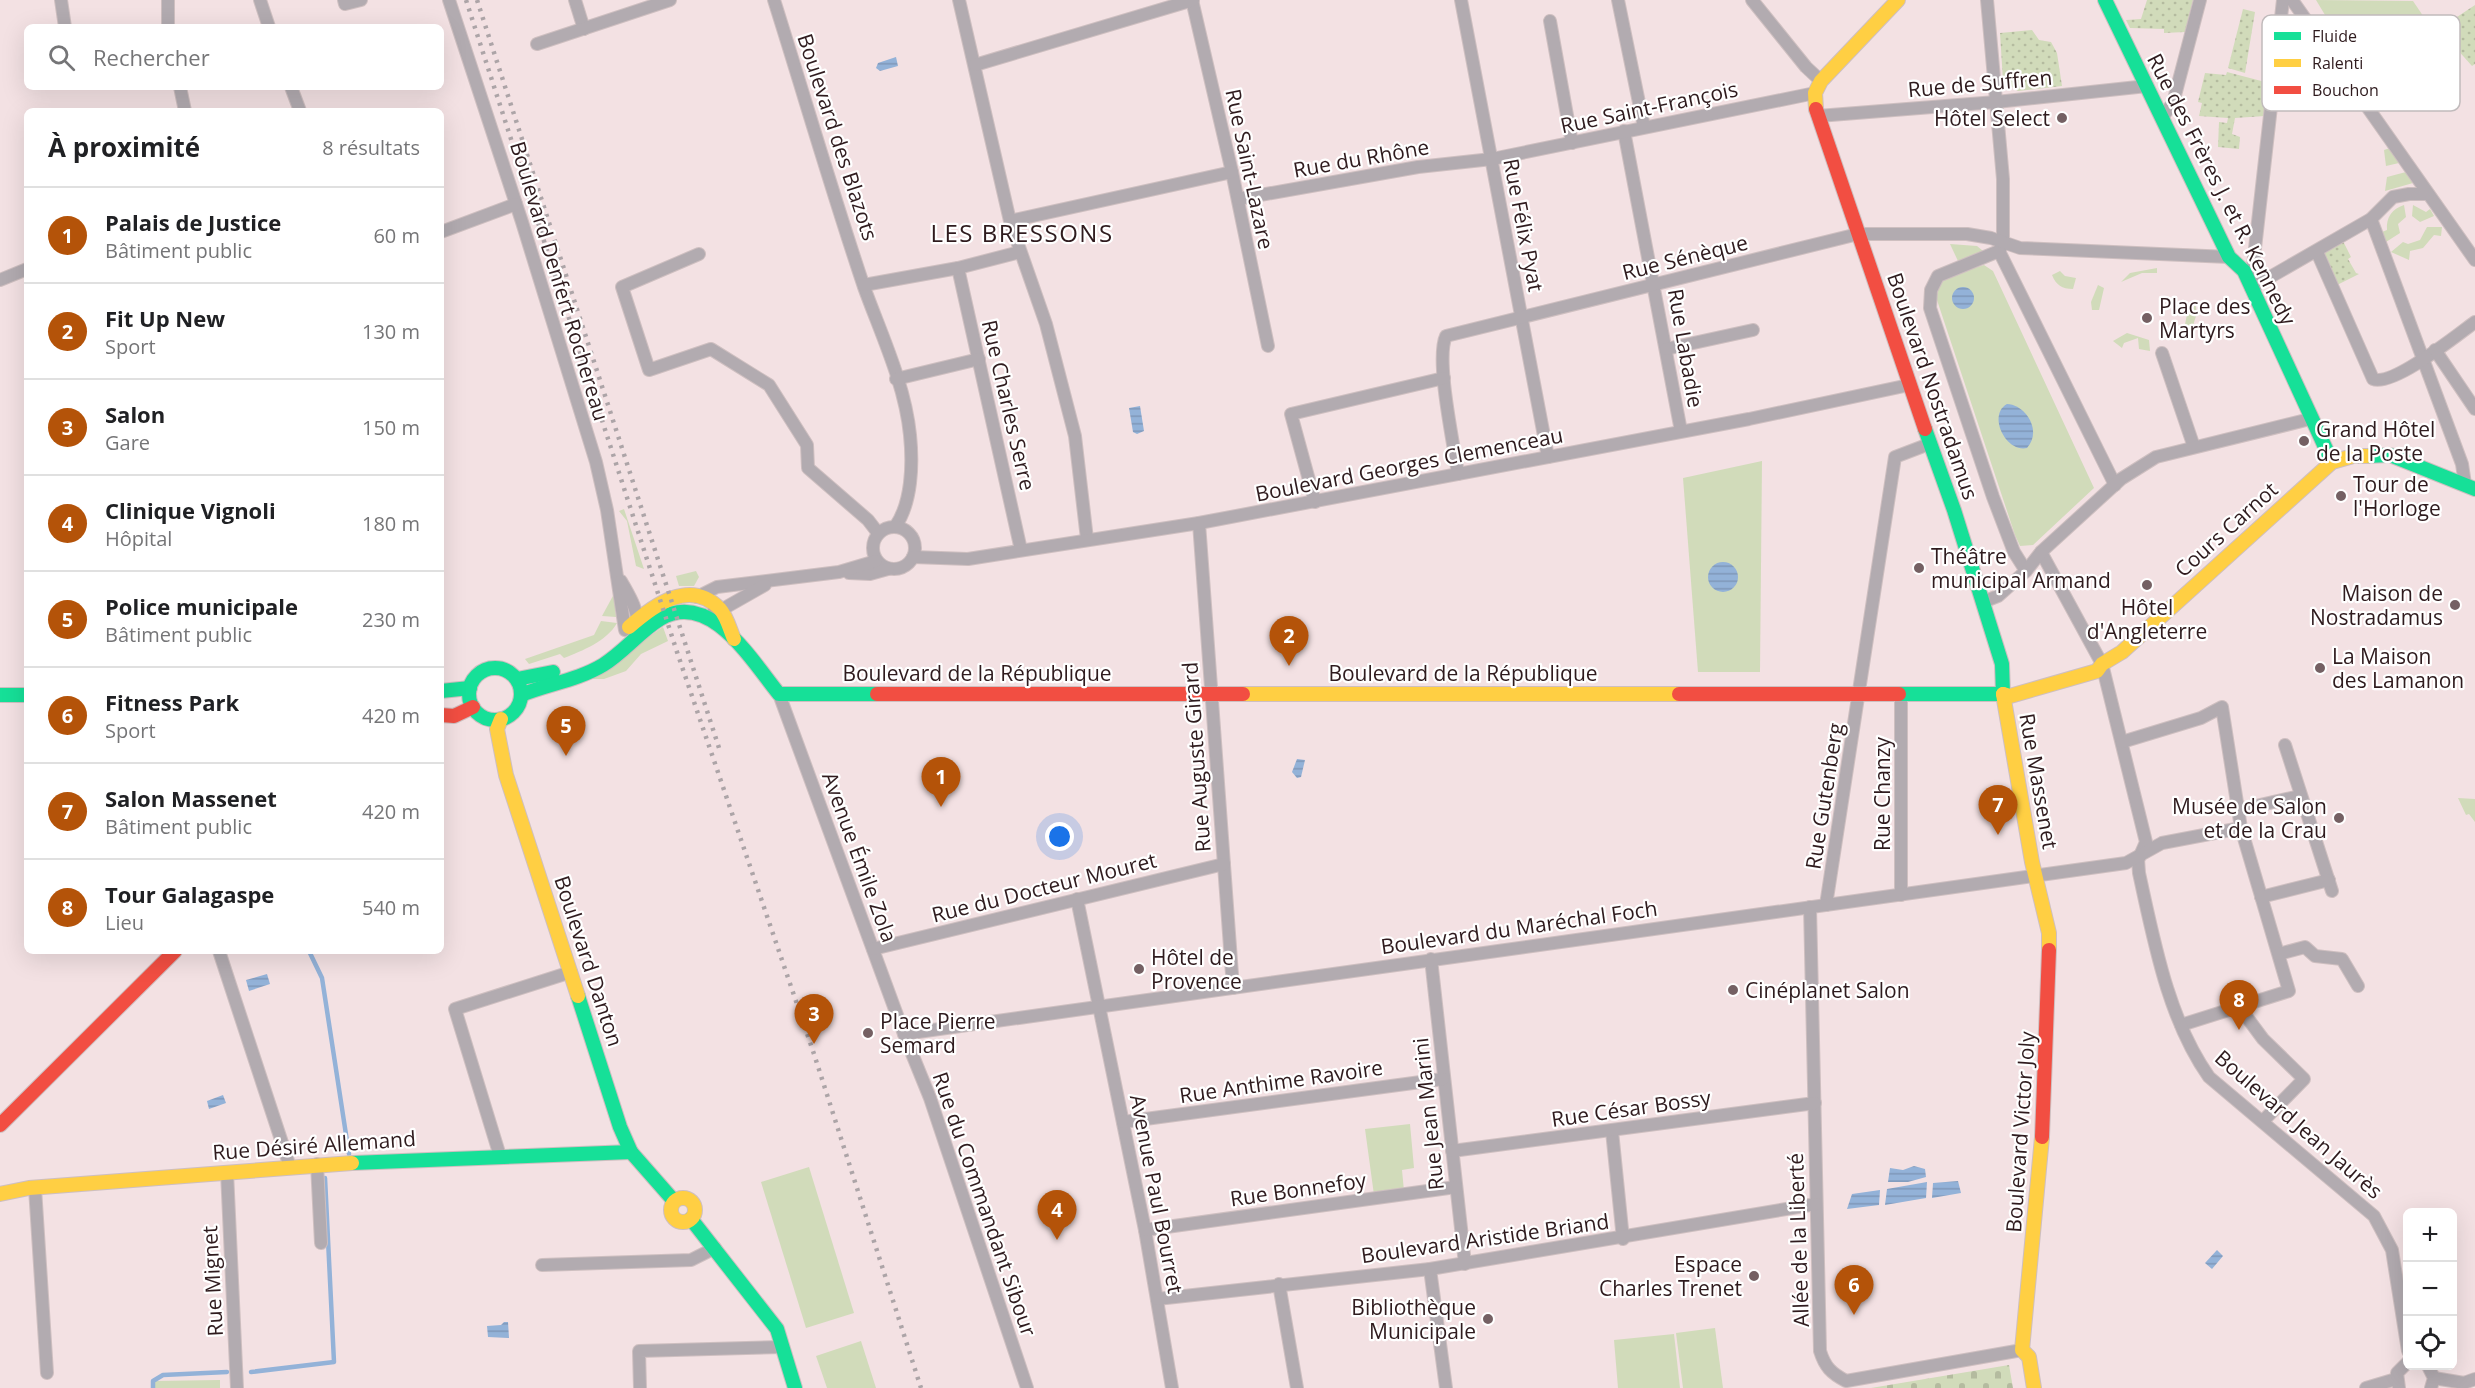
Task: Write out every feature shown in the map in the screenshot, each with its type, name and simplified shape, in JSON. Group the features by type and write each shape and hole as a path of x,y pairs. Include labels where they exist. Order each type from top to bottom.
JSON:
{"main road":[{"path":"1818,87 1898,0"},
{"name":"Rue des Frères J. et R. Kennedy","path":"2105,0 2229,257 2244,271 2310,419 2332,462"},
{"name":"Boulevard Nostradamus","path":"1818,87 1818,117 1929,444 1954,510 2002,664 2003,694"},
{"name":"Cours Carnot","path":"2102,664 2122,652 2332,462 2353,456 2390,454 2470,487"},
{"path":"521,695 602,665 630,633 638,619 668,598 697,597 721,610 738,645"},
{"path":"517,679 572,666 630,633 677,611 687,610 703,615 738,645 779,694"},
{"path":"2003,694 2007,687 2093,661 2102,664"},
{"path":"486,669 503,669 517,679 521,695 518,706 511,714 501,719 485,718 473,707 470,688 479,674 486,669"},
{"path":"444,691 470,688"},
{"name":"Boulevard de la République","path":"779,694 2003,694"},
{"name":"Rue Massenet","path":"2003,694 2036,876"},
{"path":"0,695 24,695"},
{"path":"444,716 461,715 473,707"},
{"name":"Boulevard Danton","path":"501,719 497,729 502,758 620,1127 631,1152 674,1201 685,1198 692,1201 695,1208 691,1219 715,1248"},
{"name":"Boulevard Victor Joly","path":"2034,1388 2028,1357 2022,1350 2041,1156 2050,976 2049,933 2036,876"},
{"path":"0,1125 172,954"},
{"name":"Rue Désiré Allemand","path":"0,1194 35,1188 317,1164 631,1152"},
{"path":"715,1248 777,1329 795,1388"}],"street":[{"path":"61,0 65,24"},
{"path":"168,0 168,24"},
{"path":"260,0 268,24"},
{"path":"344,0 345,4 361,0"},
{"name":"Boulevard Denfert Rochereau","path":"449,0 516,204 596,462 619,578 621,615 630,633"},
{"path":"575,0 584,29"},
{"path":"537,44 670,0"},
{"name":"Boulevard des Blazots","path":"774,0 896,380 910,435 910,533"},
{"path":"959,0 1010,221 1046,324 1075,436 1087,539"},
{"path":"975,65 1192,0"},
{"name":"Rue Saint-Lazare","path":"1192,0 1238,199 1268,346"},
{"name":"Rue Félix Pyat","path":"1461,0 1548,456"},
{"path":"1618,0 1644,127"},
{"path":"1752,0 1806,67 1818,87"},
{"path":"1987,0 2003,179 2001,247 2115,485"},
{"path":"2163,117 2173,103 2200,0"},
{"path":"2281,15 2283,0"},
{"path":"2292,0 2302,15"},
{"path":"1550,21 1572,143"},
{"name":"Rue de Suffren","path":"1818,117 2147,86"},
{"name":"Rue Saint-François","path":"1492,159 1818,87"},
{"path":"181,90 184,108"},
{"path":"292,90 299,108"},
{"path":"2251,288 2271,111"},
{"path":"2369,111 2475,260"},
{"name":"Rue Labadie","path":"1624,131 1681,431"},
{"name":"Rue du Rhône","path":"1238,199 1418,166 1492,159"},
{"path":"1010,221 1232,172"},
{"path":"2251,288 2371,219 2393,197 2409,194 2428,195"},
{"path":"444,231 516,204"},
{"path":"2371,219 2470,487"},
{"name":"Rue Sénèque","path":"1444,378 1442,344 1446,336 1858,234 1967,234 1990,238 2001,247 2229,257"},
{"path":"2001,247 1938,276 1930,290 1930,308 1993,498 2014,552 2026,571"},
{"path":"864,285 958,268 1020,252"},
{"path":"2317,252 2373,379 2379,381 2422,359 2475,322"},
{"path":"699,254 622,287 649,370 711,349 769,385 807,445 808,468 868,520 878,533"},
{"name":"Rue Charles Serre","path":"958,268 1021,550"},
{"path":"0,280 24,270"},
{"path":"1666,349 1753,330"},
{"path":"2435,350 2475,409"},
{"path":"2162,353 2194,447"},
{"path":"896,380 979,359"},
{"path":"1315,502 1291,414 1444,378 1458,474"},
{"name":"Boulevard Georges Clemenceau","path":"913,557 968,559 1199,523 1909,385"},
{"path":"1983,603 1998,596 2026,571 2041,552 2115,485 2156,457 2310,419"},
{"name":"Rue Gutenberg","path":"1826,905 1895,458 1929,444"},
{"path":"895,527 905,509 909,493"},
{"name":"Rue Auguste Girard","path":"1199,523 1233,988"},
{"path":"839,572 870,574 888,569 900,569 913,557 915,545 910,533 895,527 878,533"},
{"path":"878,533 872,550 876,561 888,569"},
{"name":"Boulevard Jean Jaurès","path":"2041,552 2102,664 2146,842 2138,859 2149,920 2181,1025 2195,1057 2209,1077 2374,1216 2387,1235 2392,1250 2403,1319"},
{"path":"697,597 717,586 839,572 876,561"},
{"name":"Boulevard Denfert Rochereau","path":"619,578 632,601 638,619"},
{"path":"687,610 693,607 721,610 750,592 774,581"},
{"name":"Avenue Émile Zola","path":"779,694 904,1034"},
{"name":"Rue Chanzy","path":"1901,895 1902,694"},
{"path":"2122,742 2201,718 2222,707 2241,828 2289,991 2181,1025"},
{"path":"2261,897 2330,885 2285,745"},
{"path":"2238,810 2300,796"},
{"path":"2138,859 2162,843 2241,828"},
{"name":"Boulevard du Maréchal Foch","path":"904,1034 2036,876 2126,863 2138,859"},
{"name":"Rue du Docteur Mouret","path":"873,949 1224,864"},
{"name":"Avenue Paul Bourret","path":"1077,899 1145,1230 1172,1388"},
{"name":"Allée de la Liberté","path":"1810,907 1820,1350 1824,1364 1832,1374 1846,1381 2022,1350"},
{"path":"2279,954 2305,947 2315,956 2342,959 2358,986"},
{"path":"220,954 290,1167"},
{"name":"Rue Jean Marini","path":"1431,959 1465,1264"},
{"path":"500,1156 455,1009 571,972"},
{"path":"2240,1008 2263,1039 2304,1079 2263,1121"},
{"name":"Rue du Commandant Sibour","path":"904,1034 930,1098 1027,1388"},
{"name":"Rue Anthime Ravoire","path":"1123,1122 1443,1079"},
{"name":"Rue César Bossy","path":"1452,1150 1815,1103"},
{"path":"1612,1131 1623,1239"},
{"path":"317,1164 321,1243"},
{"name":"Rue Mignet","path":"227,1172 237,1388"},
{"name":"Rue Bonnefoy","path":"1145,1230 1456,1187"},
{"path":"35,1188 47,1373"},
{"name":"Boulevard Aristide Briand","path":"1156,1299 1465,1264 1623,1239 1816,1204"},
{"path":"542,1265 691,1260 715,1248"},
{"path":"1430,1269 1446,1388"},
{"path":"1279,1284 1297,1388"},
{"path":"640,1388 639,1351 782,1347"},
{"path":"2366,1388 2397,1383 2399,1368 2403,1365"},
{"path":"2433,1383 2464,1383 2475,1379"}],"green space":[{"path":"2147,0 2193,0 2185,32 2164,33 2164,29 2130,28 2126,20 2141,19"},
{"path":"2316,0 2413,1 2422,15 2325,15"},
{"path":"2475,5 2475,64 2472,66 2460,53 2460,15"},
{"path":"2243,9 2255,12 2245,73 2228,68"},
{"path":"2032,30 2039,40 2051,42 2057,53 2062,86 2018,91 2003,81 2000,33"},
{"path":"2227,72 2262,81 2262,111 2266,111 2265,116 2235,118 2232,134 2240,137 2239,149 2218,147 2219,122 2227,123 2228,118 2199,116 2202,103 2198,102 2205,73 2226,75"},
{"path":"2390,148 2399,163 2386,166 2384,150"},
{"path":"2406,172 2413,183 2385,191 2387,177"},
{"path":"2404,205 2406,217 2398,224 2400,233 2386,242 2382,232 2387,230 2389,217 2393,211"},
{"path":"2413,205 2426,212 2430,209 2434,216 2420,222 2412,216"},
{"path":"2427,227 2442,227 2441,236 2434,235 2423,248 2410,251 2409,260 2391,252 2403,242 2408,244 2420,240"},
{"path":"2343,241 2351,257 2348,259 2356,273 2359,274 2337,285 2323,252"},
{"path":"1950,244 1977,246 1983,251 1958,261"},
{"path":"1984,265 1993,271 2094,488 2033,545 2020,546 2015,535 1936,297 1941,283 1946,278"},
{"path":"2157,268 2157,273 2142,273 2121,282 2130,273"},
{"path":"2060,271 2065,276 2076,278 2073,289 2060,286 2055,281 2052,275"},
{"path":"2098,285 2104,288 2099,310 2092,310 2091,302"},
{"path":"2189,303 2195,303 2197,313 2190,335 2184,330"},
{"path":"2127,333 2149,340 2150,351 2139,349 2138,338 2124,343 2122,348 2113,341"},
{"path":"1762,461 1760,672 1698,672 1683,478"},
{"path":"624,509 644,569 636,566 627,521 619,511"},
{"path":"696,571 699,577 694,586 679,586 676,576"},
{"path":"614,594 616,617 602,616"},
{"path":"601,621 617,623 607,635 586,649 564,658 560,654 529,664 525,659 594,635"},
{"path":"663,627 668,641 641,654 626,671 604,679 588,679"},
{"path":"2458,798 2475,799 2475,822 2469,814 2466,815"},
{"path":"1410,1124 1414,1168 1402,1170 1404,1191 1374,1195 1365,1129"},
{"path":"809,1167 854,1313 806,1328 761,1182"},
{"path":"1715,1328 1723,1388 1683,1388 1676,1333"},
{"path":"1674,1334 1680,1388 1618,1388 1614,1340"},
{"path":"861,1341 876,1388 827,1388 816,1356"},
{"path":"2009,1365 2013,1388 1871,1388"},
{"path":"220,1380 220,1388 155,1388 155,1381"}],"water":[{"path":"896,57 898,66 880,71 876,68 878,63"},
{"path":"1963,287 1971,290 1974,298 1971,306 1963,309 1955,306 1952,298 1955,290"},
{"path":"2007,404 2021,409 2030,420 2033,435 2027,448 2012,445 2002,432 1999,416 2001,409"},
{"path":"1140,406 1144,431 1137,434 1133,432 1129,408"},
{"path":"1723,562 1734,566 1738,577 1734,588 1723,592 1712,588 1708,577 1712,566"},
{"path":"1297,759 1305,760 1301,777 1297,778 1292,772"},
{"path":"267,974 270,984 249,991 246,980"},
{"path":"223,1095 226,1103 209,1109 207,1101"},
{"path":"1914,1166 1925,1169 1926,1177 1908,1182 1888,1182 1890,1168 1903,1170"},
{"path":"1958,1181 1961,1193 1932,1198 1933,1183"},
{"path":"1927,1182 1926,1198 1885,1205 1887,1189"},
{"path":"1880,1190 1879,1205 1847,1209 1852,1194"},
{"path":"2217,1250 2223,1256 2212,1269 2205,1263"},
{"path":"508,1322 509,1338 488,1337 487,1326 501,1325"}],"waterway":[{"path":"310,954 322,978 349,1154"},
{"path":"251,1372 334,1362 325,1178"},
{"path":"153,1388 153,1381 163,1375 227,1372"}],"railway":[{"path":"466,0 677,652 814,1054 921,1388"},
{"path":"477,0 720,751"}],"traffic: fast":[{"path":"2105,0 2229,257 2244,271 2332,462"},
{"path":"1899,694 2003,694 2002,664 1954,510 1925,429"},
{"path":"2367,456 2390,455 2475,489"},
{"path":"521,695 573,678 603,665 652,624 678,612 696,613 713,621 728,633 743,648 779,694 877,694"},
{"path":"495,668 505,670 513,676 519,684 521,694 519,704 513,712 505,718 495,720 485,718 477,712 471,704 469,694 471,684 477,676 485,670 495,668"},
{"path":"517,679 553,672"},
{"path":"444,691 470,688"},
{"path":"0,695 24,695"},
{"path":"352,1163 631,1152 620,1127 578,996"},
{"path":"631,1152 674,1201"},
{"path":"691,1219 777,1329 795,1388"}],"traffic: slow":[{"path":"1816,109 1815,93 1821,81 1898,0"},
{"path":"2003,694 2010,696 2097,671 2102,664 2122,652 2332,462 2353,456 2367,456"},
{"path":"629,627 661,603 685,595 697,596 709,600 720,609 734,639"},
{"path":"1243,694 1679,694"},
{"path":"2003,694 2032,862 2049,933 2049,950"},
{"path":"501,719 497,729 506,775 578,996"},
{"path":"2034,1388 2029,1357 2022,1350 2042,1137"},
{"path":"0,1194 29,1188 352,1163"},
{"path":"683,1198 692,1201 695,1210 692,1219 683,1222 674,1219 671,1210 674,1201 683,1198"}],"traffic: jam":[{"path":"1816,109 1925,429"},
{"path":"877,694 1243,694"},
{"path":"1679,694 1899,694"},
{"path":"444,715 454,716 473,707"},
{"path":"2042,1137 2049,950"},
{"path":"0,1125 172,954"}],"place":[{"name":"Hôtel Select","path":"2062,118"},
{"name":"Place des Martyrs","path":"2147,318"},
{"name":"Grand Hôtel de la Poste","path":"2304,441"},
{"name":"Tour de l'Horloge","path":"2341,496"},
{"name":"Théâtre municipal Armand","path":"1919,568"},
{"name":"Hôtel d'Angleterre","path":"2147,585"},
{"name":"Maison de Nostradamus","path":"2455,605"},
{"name":"Fit Up New","path":"1289,666"},
{"name":"La Maison des Lamanon","path":"2320,668"},
{"name":"Police municipale","path":"566,756"},
{"name":"Palais de Justice","path":"941,807"},
{"name":"Musée de Salon et de la Crau","path":"2339,818"},
{"name":"Salon Massenet","path":"1998,835"},
{"name":"Hôtel de Provence","path":"1139,969"},
{"name":"Cinéplanet Salon","path":"1733,990"},
{"name":"Tour Galagaspe","path":"2239,1030"},
{"name":"Place Pierre Semard","path":"868,1033"},
{"name":"Salon","path":"814,1044"},
{"name":"Clinique Vignoli","path":"1057,1240"},
{"name":"Espace Charles Trenet","path":"1754,1276"},
{"name":"Fitness Park","path":"1854,1315"},
{"name":"Bibliothèque Municipale","path":"1488,1319"}],"district":[{"name":"LES BRESSONS","path":"1022,232"}]}
